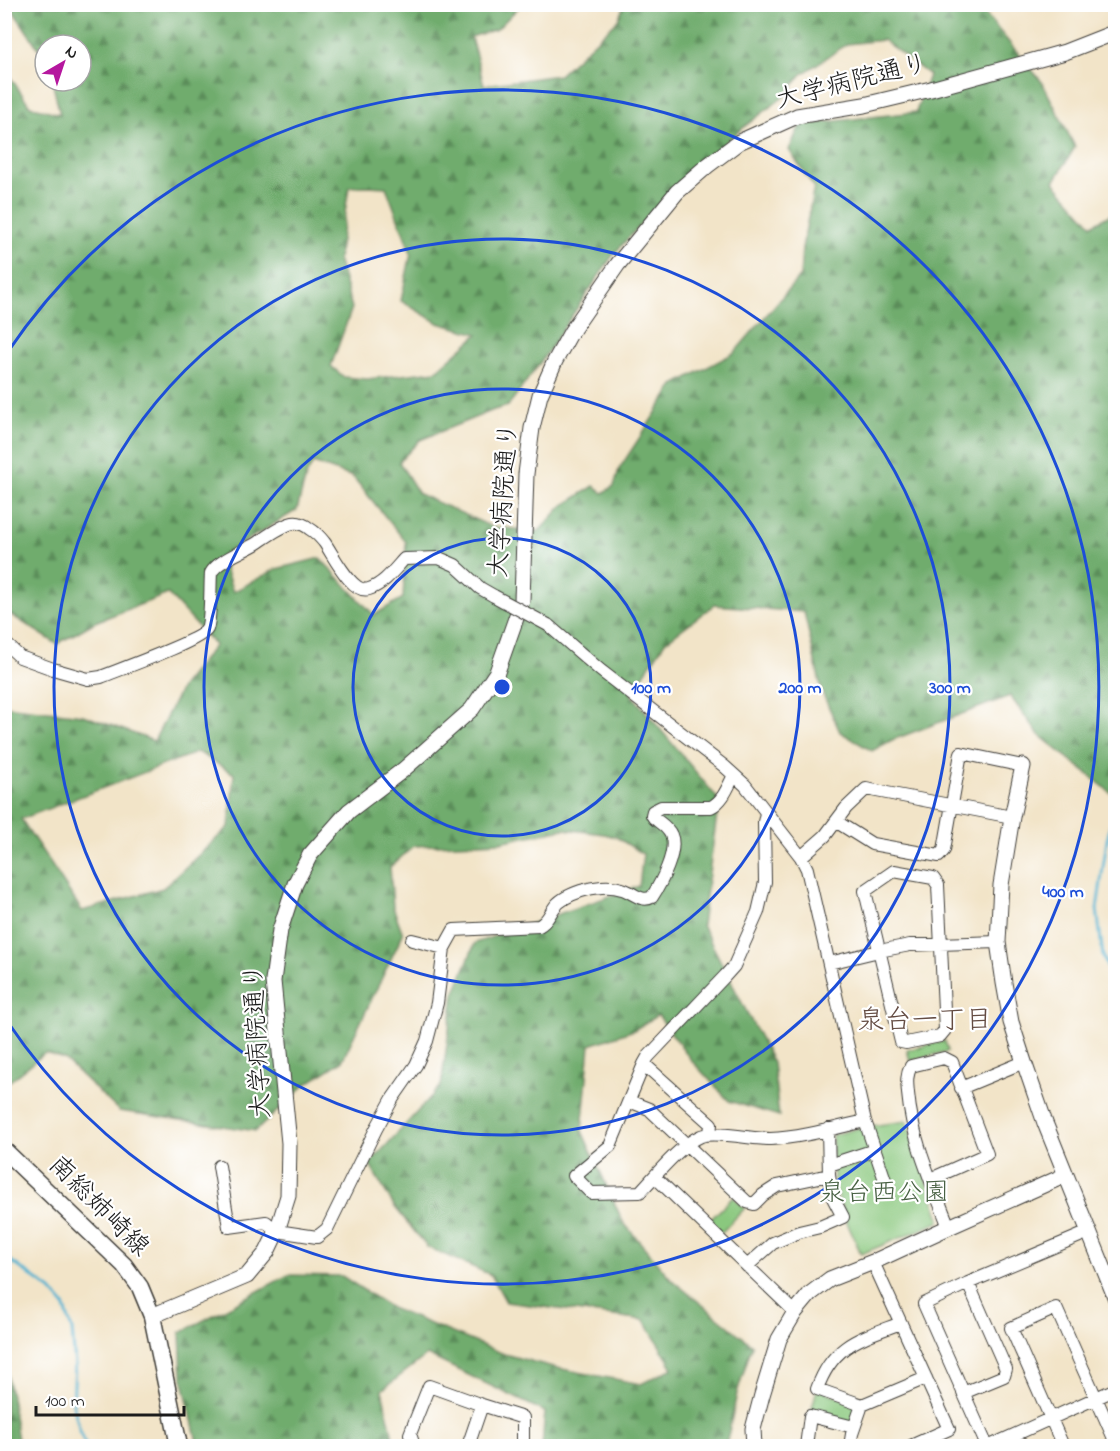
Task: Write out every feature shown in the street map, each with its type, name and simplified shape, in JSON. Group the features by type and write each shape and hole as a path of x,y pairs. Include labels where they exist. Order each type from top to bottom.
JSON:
{"main road":[{"name":"南総姉崎線","path":"4,1150 124,1265 140,1287 152,1317 179,1446"}],"street":[{"name":"大学病院通り","path":"152,1317 247,1276 267,1252 277,1231 288,1196 289,1143 273,981 280,930 295,884 310,855 349,812 404,770 472,709 497,672 522,601 526,474 532,428 540,395 555,361 572,332 618,264 677,192 739,142 797,116 864,105 931,89 1065,52 1114,33"},
{"path":"4,642 21,657 88,679 101,677 183,644 206,631 211,573 214,566 294,523 304,525 315,532 346,576 358,588 367,590 377,585 389,576 404,559 439,558 455,565 480,588 548,625 600,670 734,775 745,785 801,857 807,869 865,1121 886,1183"},
{"path":"837,822 872,844 939,856 944,850 961,753 1023,766 1001,885 999,942 1004,983 1011,1022 1023,1062 1116,1299"},
{"path":"219,1166 229,1227 266,1222 277,1231 317,1237 327,1229 376,1129 393,1098 416,1065 427,1041 437,1003 444,948 454,930 540,926 566,898 580,891 604,887 622,889 647,900 652,897 669,862 673,845 670,832 654,818 653,811 661,807 711,807 716,805 734,775"},
{"path":"801,857 825,836 846,808 866,789 1012,817"},
{"path":"766,813 764,822 765,882 758,912 734,966 648,1057 610,1146 574,1176 591,1193 640,1192 687,1145 702,1136 710,1134 783,1138 865,1121"},
{"path":"894,871 933,878 938,885 940,943 945,1030 940,1036 906,1044 901,1042 865,891 894,871"},
{"path":"412,940 444,948"},
{"path":"829,963 910,945 999,942"},
{"path":"931,1179 987,1154 952,1062 944,1058 911,1066 907,1074 910,1114 918,1145 949,1227"},
{"path":"961,1088 1023,1062"},
{"path":"644,1064 711,1124 710,1134"},
{"path":"629,1101 649,1109 747,1202 754,1204 777,1186 829,1170 875,1150"},
{"path":"747,1266 773,1243 843,1217 832,1196 828,1129"},
{"path":"754,1446 753,1429 779,1339 795,1312 810,1294 830,1279 1066,1175"},
{"path":"655,1177 795,1312"},
{"path":"1089,1232 924,1304 988,1446 1116,1389"},
{"path":"873,1262 949,1430 911,1446"},
{"path":"963,1393 1004,1376 1006,1369 968,1283"},
{"path":"1063,1446 1011,1328 1056,1308 1116,1443"},
{"path":"900,1323 856,1340 843,1348 828,1365 817,1389 862,1405 926,1378"},
{"path":"414,1446 410,1434 429,1386 523,1418 523,1446"},
{"path":"468,1446 482,1405"},
{"path":"850,1446 862,1405"},
{"path":"806,1446 810,1416 854,1427"}],"green space":[{"path":"9,5 521,5 497,29 471,37 484,85 559,75 618,20 624,5 978,5 1042,82 1075,147 1054,182 1092,225 1115,212 1115,796 1039,735 1010,696 892,740 872,751 840,732 822,692 804,612 714,605 665,642 631,694 719,800 702,925 773,1063 779,1116 729,1101 691,1060 658,1015 634,1030 590,1045 582,1131 623,1222 672,1280 752,1345 737,1393 726,1446 542,1446 545,1412 427,1355 382,1390 395,1446 198,1446 182,1377 180,1333 288,1275 342,1276 391,1308 504,1354 557,1368 641,1384 673,1368 644,1320 506,1302 491,1275 427,1247 394,1206 369,1164 441,1086 454,994 475,943 639,886 643,854 616,837 564,829 500,842 414,846 390,867 393,907 403,934 342,1061 305,1085 256,1131 119,1111 64,1059 45,1053 5,1085 5,706 83,715 154,741 182,686 215,645 168,594 95,622 57,644 5,611 4,68 30,106 60,114 55,93 93,93 93,33 33,33 33,40","holes":["883,40 929,75 916,112 800,125 789,150 814,187 802,248 800,276 734,353 674,385 619,469 614,486 603,493 594,486 562,506 539,531 492,527 419,494 399,462 420,440 508,406 613,255 683,178 786,95 801,75 847,44","349,187 386,187 411,253 401,301 438,323 478,334 436,371 367,379 344,377 331,366 352,308 338,259","313,463 353,477 406,542 403,598 374,615 320,558 276,569 233,592 221,556 297,510 306,476","198,752 234,774 229,827 163,888 82,911 21,819"]},
{"path":"945,1041 948,1051 910,1061 907,1050"},
{"name":"泉台西公園","path":"907,1121 940,1219 939,1222 861,1254 845,1218 834,1183 832,1135 863,1127"},
{"path":"733,1197 745,1208 721,1233 709,1221"},
{"path":"6,1366 19,1446 5,1446"},
{"path":"817,1389 862,1405 854,1427 810,1416"}],"waterway":[{"path":"1113,4 1116,13"},
{"path":"1116,807 1107,840 1097,909 1103,957 1116,987"},
{"path":"4,1256 51,1290 64,1305 72,1330 75,1365 73,1404 86,1446"}],"district":[{"name":"泉台一丁目","path":"925,1021"}]}
